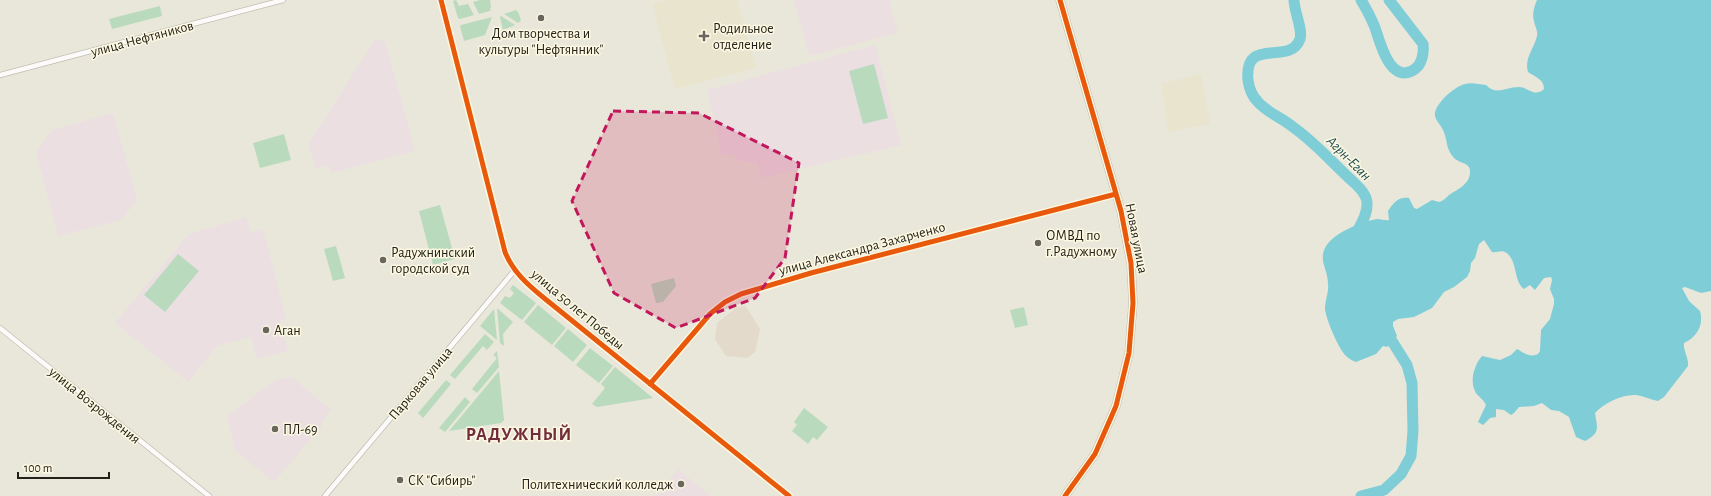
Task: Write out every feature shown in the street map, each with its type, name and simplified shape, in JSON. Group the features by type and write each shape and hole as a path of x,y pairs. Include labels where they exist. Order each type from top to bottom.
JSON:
{"street":[{"name":"улица Нефтяников","path":"0,74 283,0"},
{"name":"улица 50 лет Победы","path":"441,0 505,252 515,270 532,289 789,496"},
{"name":"Новая улица","path":"1060,0 1116,194 1130,252 1133,314 1129,353 1120,394 1106,431 1088,466 1065,496"},
{"name":"улица Александра Захарченко","path":"650,384 710,314 725,302 740,294 1116,194"},
{"name":"Парковая улица","path":"325,496 515,270"},
{"name":"улица Возрождения","path":"0,328 209,496"}],"highlighted area":[{"path":"613,111 699,113 799,163 785,258 755,298 676,328 614,293 572,201"}],"shaded area":[{"name":"Родильное отделение","path":"665,0 737,0 756,68 675,89 652,3"},
{"path":"794,0 889,0 898,33 809,56"},
{"path":"375,40 385,41 415,151 331,173 328,165 316,169 308,144"},
{"path":"875,45 901,145 762,178 758,163 740,161 735,155 722,154 707,90"},
{"path":"1201,74 1210,124 1168,132 1162,83"},
{"path":"113,113 137,200 121,220 58,236 36,152 52,130"},
{"path":"246,217 251,233 263,229 286,318 280,320 288,351 257,359 251,337 217,346 188,382 115,323 189,234"},
{"path":"745,305 760,329 755,352 748,358 726,356 715,339 717,323 736,308"},
{"name":"ПЛ-69","path":"292,377 331,410 321,422 322,426 274,482 235,451 227,416 275,380"},
{"name":"Политехнический колледж","path":"678,469 711,496 658,496"}],"green space":[{"path":"456,0 459,6 468,4 474,15 460,19 458,18 453,1"},
{"path":"490,0 490,11 479,14 473,2"},
{"path":"160,6 162,16 112,29 109,19"},
{"path":"516,10 521,20 518,23 504,14"},
{"path":"501,16 515,25 503,30"},
{"path":"492,17 485,35 464,41 461,25"},
{"path":"874,64 888,118 863,124 849,71"},
{"path":"284,134 291,160 260,168 253,143"},
{"path":"440,205 455,259 433,265 419,211"},
{"path":"336,246 345,278 333,281 324,249"},
{"path":"178,254 199,271 165,312 144,295"},
{"path":"674,278 676,286 663,302 656,303 651,284"},
{"path":"513,285 536,303 522,320 500,303 505,296 510,298 514,293 510,289"},
{"path":"538,305 566,328 552,345 524,322"},
{"path":"1024,307 1028,325 1015,328 1010,310"},
{"path":"497,308 513,322 503,334 504,346 500,343"},
{"path":"494,309 497,340 480,326"},
{"path":"568,329 587,345 573,362 554,346"},
{"path":"485,334 494,342 487,350 483,346 455,379 450,375"},
{"path":"590,348 613,366 599,383 576,365"},
{"path":"497,351 499,367 477,393 472,389 497,358 493,355"},
{"path":"615,367 653,398 597,407 592,404 605,388 601,384"},
{"path":"499,371 504,420 501,423 449,431"},
{"path":"446,380 451,384 423,418 418,413"},
{"path":"465,397 470,402 445,432 439,428"},
{"path":"804,408 828,427 817,440 813,437 808,444 792,431 797,425 794,422"}],"water":[{"path":"1537,0 1711,0 1711,291 1701,293 1685,287 1682,288 1689,301 1700,311 1701,321 1696,334 1684,343 1688,366 1664,397 1658,401 1631,395 1608,403 1595,413 1597,426 1596,432 1585,441 1576,437 1569,417 1559,411 1551,410 1542,403 1534,406 1519,407 1511,415 1504,410 1496,409 1496,417 1490,418 1483,425 1478,422 1486,405 1476,393 1473,384 1473,374 1479,360 1482,356 1500,360 1511,355 1517,349 1530,355 1538,354 1540,351 1541,330 1550,319 1554,304 1554,299 1550,289 1552,280 1551,277 1544,278 1535,290 1530,285 1524,289 1518,281 1514,265 1509,255 1503,251 1492,252 1484,240 1479,244 1467,277 1454,287 1444,292 1432,308 1414,317 1398,319 1393,322 1397,336 1387,347 1383,346 1376,354 1356,362 1347,357 1339,347 1325,309 1328,287 1323,262 1323,252 1330,241 1340,233 1358,224 1377,219 1389,220 1388,211 1399,199 1409,198 1414,208 1417,209 1432,200 1439,202 1442,201 1463,186 1468,179 1470,170 1468,165 1456,160 1451,154 1443,130 1436,120 1435,112 1441,102 1456,88 1470,83 1486,85 1494,90 1523,87 1537,92 1544,89 1541,81 1528,72 1527,67 1528,58 1537,36 1533,16"}],"waterway":[{"name":"Агрн-Еган","path":"1294,0 1301,35 1300,39 1295,47 1287,51 1260,55 1253,59 1249,66 1248,80 1250,89 1256,100 1262,106 1289,124 1321,150 1363,193 1367,201 1367,209 1353,239"},
{"name":"Агрн-Еган","path":"1361,0 1374,25 1388,60 1397,71 1403,73 1408,72 1414,70 1419,65 1423,55 1423,44 1389,0"},
{"name":"Агрн-Еган","path":"1361,496 1384,490 1401,474 1411,456 1413,431 1412,383 1407,365 1385,330"}],"cycle path":[{"path":"441,0 505,252 512,266 538,293 789,496"},
{"path":"1060,0 1121,211 1131,263 1133,303 1129,353 1116,406 1095,454 1065,496"},
{"path":"650,384 710,314 725,302 741,294 811,273 1116,194"}],"place":[{"name":"Дом творчества и культуры \"Нефтянник\"","path":"541,18"},
{"name":"Родильное отделение","path":"704,36"},
{"name":"ОМВД по г.Радужному","path":"1038,243"},
{"name":"Радужнинский городской суд","path":"383,260"},
{"name":"Аган","path":"266,330"},
{"name":"ПЛ-69","path":"275,429"},
{"name":"СК \"Сибирь\"","path":"400,480"},
{"name":"Политехнический колледж","path":"681,484"}],"district":[{"name":"РАДУЖНЫЙ","path":"519,434"}]}
